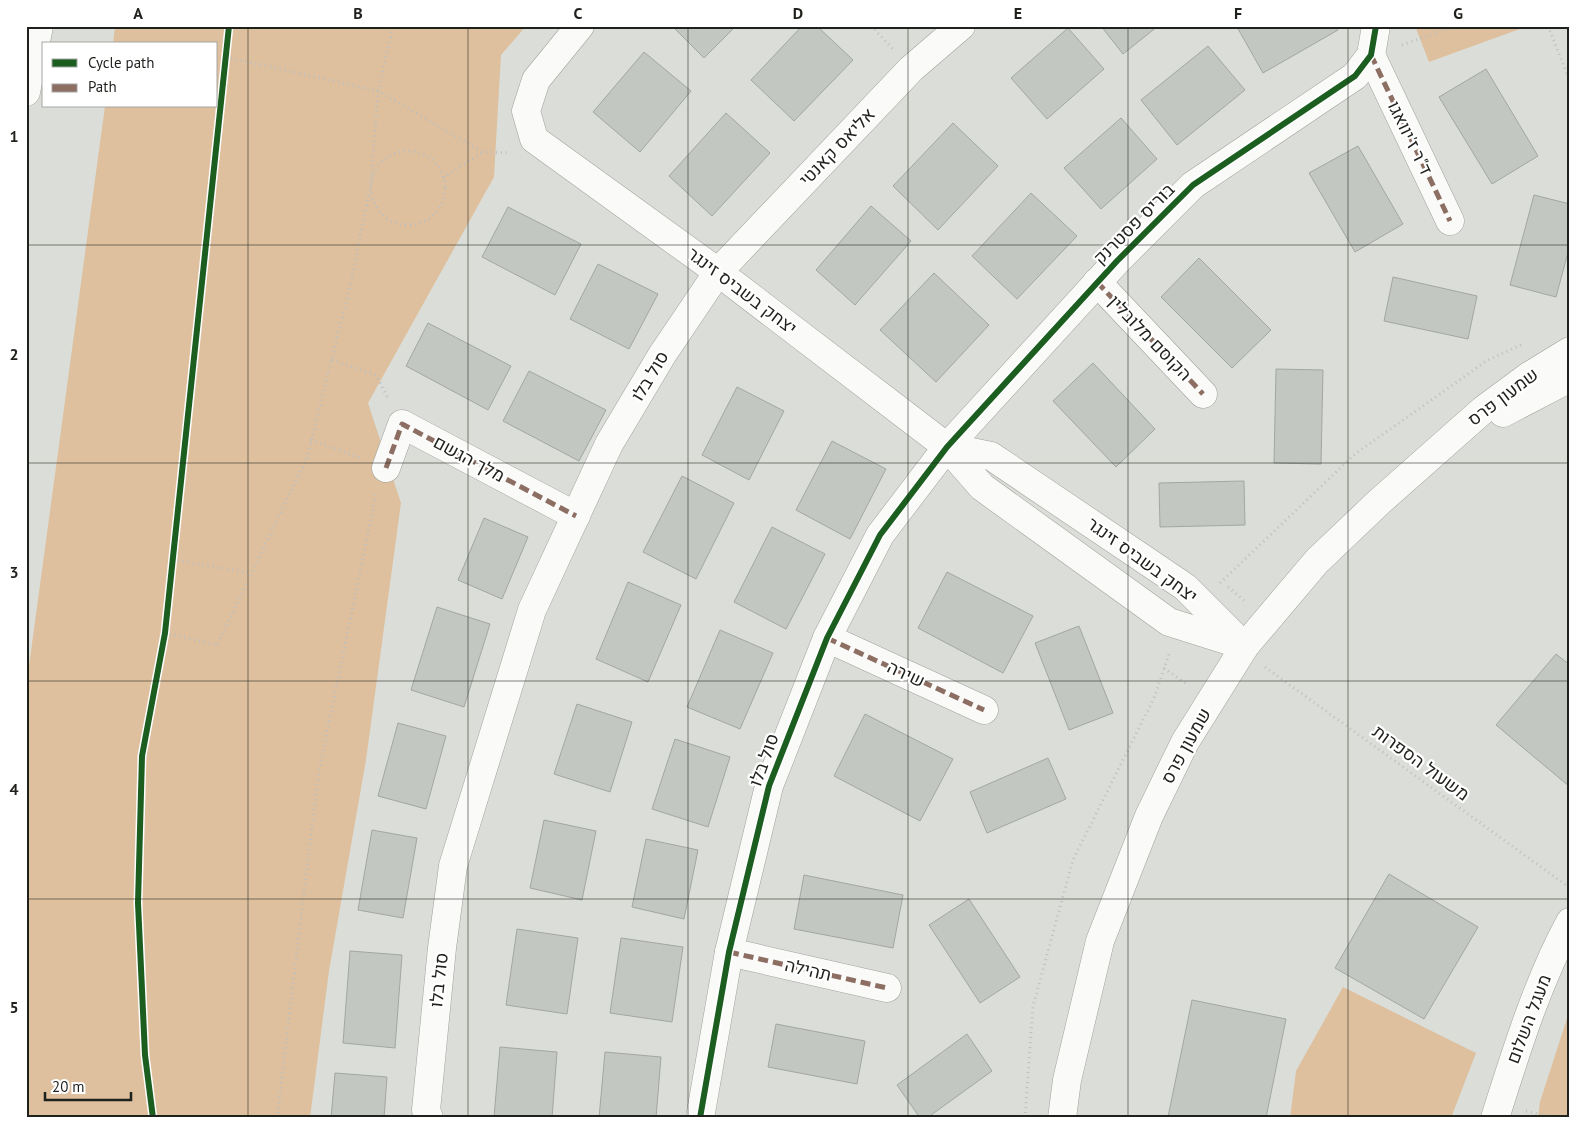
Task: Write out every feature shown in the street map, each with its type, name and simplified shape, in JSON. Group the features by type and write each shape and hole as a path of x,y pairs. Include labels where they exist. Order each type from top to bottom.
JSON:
{"main road":[{"path":"26,92 38,26"},
{"name":"יצחק בשביס זינגר","path":"580,26 536,80 526,111 534,139 718,272 946,447 982,487 1168,622 1245,646"},
{"name":"אליאס קאנטי","path":"718,272 911,69 961,26"},
{"path":"1371,55 1376,26"},
{"name":"ד\"ר ז'יוואגו","path":"1371,55 1450,221"},
{"name":"בוריס פסטרנק","path":"946,447 1097,282 1193,185 1355,76 1371,55"},
{"name":"סול בלו","path":"428,1118 426,1110 442,948 453,866 532,610 609,444 662,355 718,272"},
{"name":"הקוסם מלובלין","path":"1097,282 1203,394"},
{"name":"שמעון פרס","path":"1062,1118 1069,1071 1100,941 1149,816 1185,742 1245,646 1317,561 1440,447 1483,410 1529,376 1570,351"},
{"name":"שמעון פרס","path":"1440,447 1570,378"},
{"path":"386,468 402,424"},
{"name":"מלך הגשם","path":"402,424 576,516"},
{"name":"יצחק בשביס זינגר","path":"946,447 991,456 1185,587 1245,646"},
{"name":"סול בלו","path":"700,1118 729,952 769,786 827,638 880,535 946,447"},
{"name":"שירה","path":"827,638 984,710"},
{"name":"מעגל השלום","path":"1495,1118 1511,1065 1550,965 1570,922"},
{"name":"תהילה","path":"729,952 887,988"}],"path":[{"path":"152,1118 144,1055 138,903 142,756 165,633 230,26"},
{"path":"165,633 217,645 307,458 350,287 371,183 375,171 382,161 393,154 405,151 418,152 429,158 438,167 443,178 444,191 441,203 426,220 415,224 392,222 383,215 371,194 371,183 378,91 393,26"},
{"path":"1371,55 1455,26"},
{"path":"1548,26 1570,81"},
{"path":"226,57 378,91 483,152 557,156"},
{"path":"443,178 483,152"},
{"path":"332,360 376,375 402,424"},
{"path":"277,1118 318,776 372,503 386,468 311,440"},
{"path":"173,560 251,573"}],"shaded area":[{"path":"115,26 526,26 501,55 494,177 368,403 401,503 366,760 329,971 310,1118 26,1118 26,688 105,108 218,108 218,42 113,42"},
{"path":"1415,26 1528,26 1429,62"},
{"path":"1343,987 1476,1053 1451,1118 1290,1118 1296,1071"},
{"path":"1570,1009 1570,1118 1538,1118 1540,1102"}],"building":[{"path":"672,26 736,26 704,58"},
{"path":"802,26 817,26 853,60 794,121 751,80"},
{"path":"1101,26 1158,26 1123,54"},
{"path":"1336,26 1338,30 1263,73 1237,27"},
{"path":"1068,28 1104,69 1047,119 1011,78"},
{"path":"1208,46 1245,90 1177,145 1141,100"},
{"path":"644,52 691,91 640,152 593,112"},
{"path":"1486,69 1538,156 1492,184 1439,97"},
{"path":"726,113 770,153 712,216 669,176"},
{"path":"1121,118 1157,159 1101,209 1064,168"},
{"path":"953,123 998,166 938,230 893,186"},
{"path":"1358,146 1403,224 1355,252 1309,173"},
{"path":"1031,193 1077,236 1017,299 972,256"},
{"path":"1534,195 1570,204 1570,245 1556,297 1510,285"},
{"path":"871,206 911,241 855,305 816,270"},
{"path":"508,207 581,244 555,295 482,257"},
{"path":"1199,258 1271,330 1232,368 1161,297"},
{"path":"598,264 658,294 629,349 570,319"},
{"path":"934,273 989,325 936,382 880,330"},
{"path":"1393,277 1477,296 1468,339 1384,321"},
{"path":"428,323 511,366 488,410 406,366"},
{"path":"1093,363 1155,429 1116,467 1053,401"},
{"path":"1276,369 1323,370 1321,464 1274,463"},
{"path":"529,371 606,410 579,461 503,421"},
{"path":"737,387 784,411 749,480 702,455"},
{"path":"832,441 886,469 850,539 796,510"},
{"path":"682,476 734,503 696,579 643,552"},
{"path":"1244,481 1245,525 1160,527 1159,483"},
{"path":"484,518 528,537 502,599 458,580"},
{"path":"772,527 825,554 786,629 734,602"},
{"path":"947,572 1033,616 1003,673 918,628"},
{"path":"628,582 681,605 648,682 596,659"},
{"path":"437,607 490,624 464,707 411,690"},
{"path":"1079,626 1113,713 1069,730 1035,643"},
{"path":"720,630 773,653 740,729 687,707"},
{"path":"1556,654 1570,665 1570,787 1496,725"},
{"path":"577,704 632,722 610,792 554,774"},
{"path":"865,714 953,759 920,821 834,776"},
{"path":"398,723 446,736 426,809 378,796"},
{"path":"675,739 730,757 708,827 652,809"},
{"path":"1048,758 1066,799 987,833 970,792"},
{"path":"544,820 596,831 582,900 530,888"},
{"path":"372,830 417,838 403,918 358,910"},
{"path":"646,839 698,850 684,919 632,907"},
{"path":"1389,874 1478,927 1424,1019 1335,968"},
{"path":"804,875 903,895 893,948 794,929"},
{"path":"969,899 1020,977 980,1003 929,925"},
{"path":"517,929 578,938 567,1014 506,1005"},
{"path":"621,938 683,947 672,1022 610,1013"},
{"path":"350,951 402,955 395,1048 343,1043"},
{"path":"1192,1000 1286,1019 1266,1118 1168,1117"},
{"path":"776,1024 865,1041 857,1084 768,1067"},
{"path":"967,1034 992,1071 927,1118 920,1118 897,1085"},
{"path":"500,1047 557,1052 552,1118 494,1117"},
{"path":"605,1052 661,1057 656,1118 599,1118"},
{"path":"335,1073 387,1077 384,1118 331,1118"}],"marked path":[{"path":"1371,55 1450,221"},
{"path":"1097,282 1203,394"},
{"path":"386,468 402,424 576,516"},
{"path":"827,638 984,710"},
{"path":"729,952 887,988"}],"cycle path":[{"path":"153,1118 145,1055 138,903 142,756 165,633 229,26"},
{"path":"700,1118 729,952 769,786 827,638 880,535 947,447 1117,261 1193,185 1355,76 1371,55 1376,26"}]}
